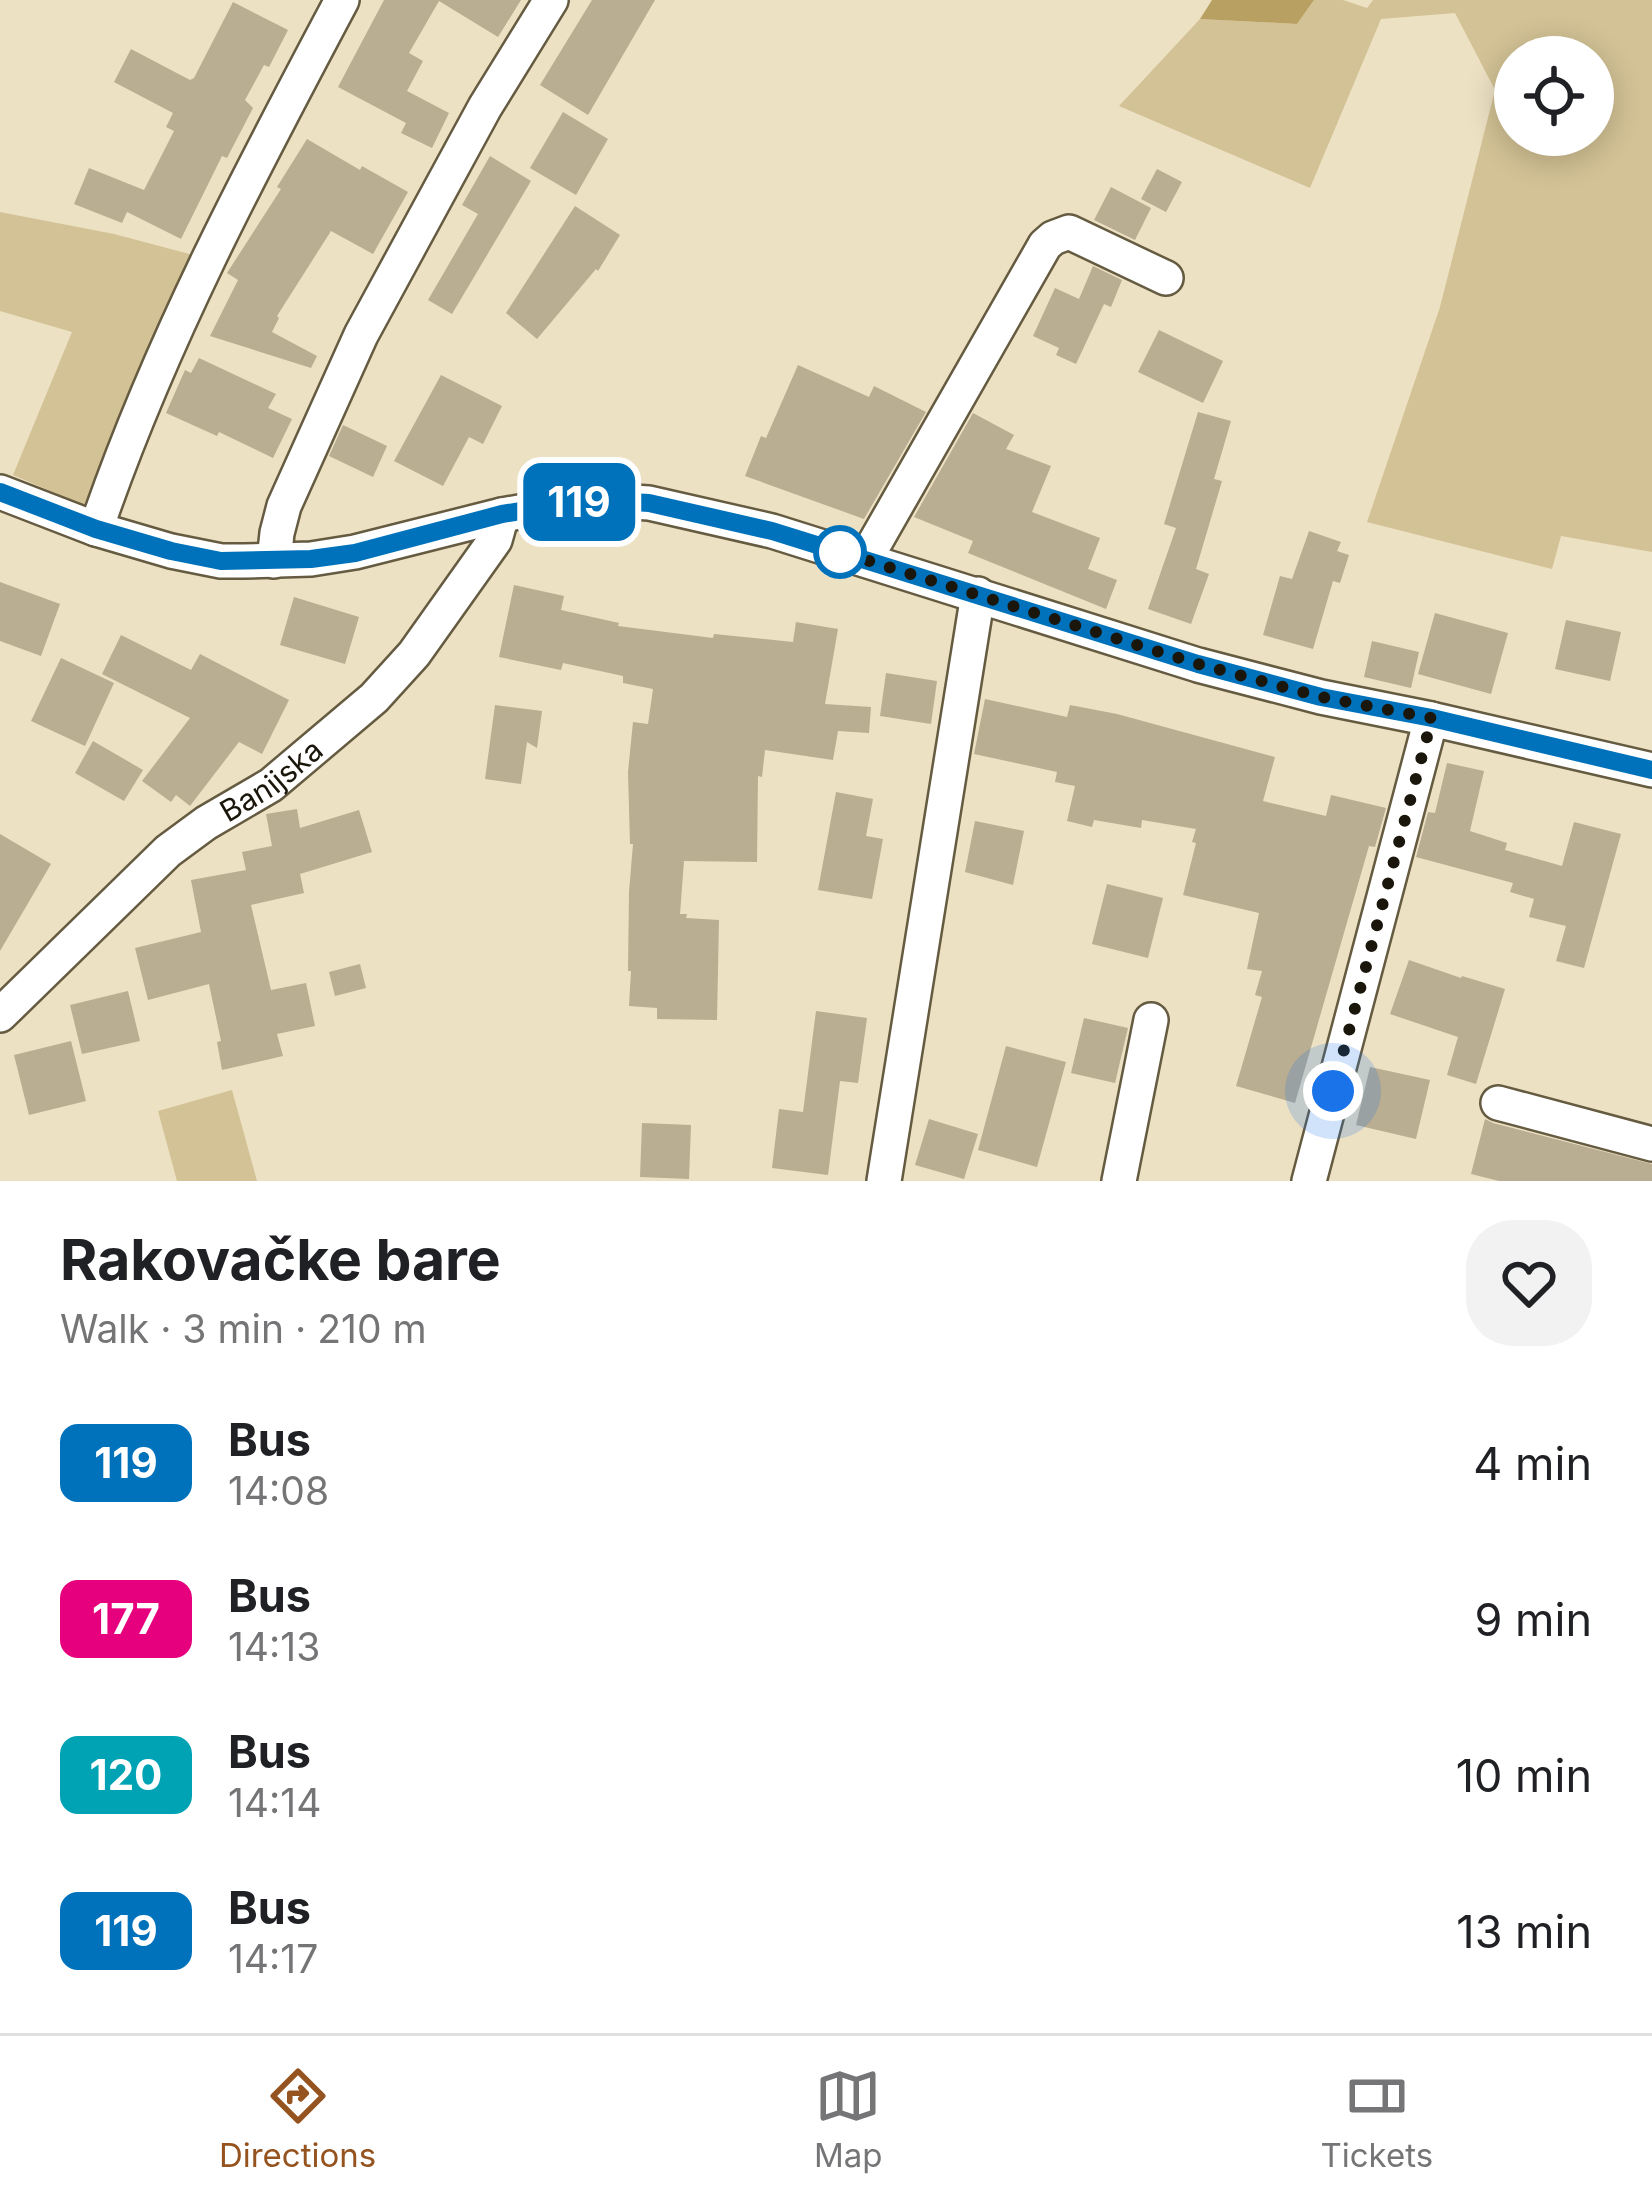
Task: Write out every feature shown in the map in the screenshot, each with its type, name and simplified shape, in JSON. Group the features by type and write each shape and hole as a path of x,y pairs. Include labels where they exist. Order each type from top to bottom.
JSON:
{"street":[{"path":"96,529 128,442 204,269 342,0"},
{"path":"274,561 284,506 362,335 485,107 551,0"},
{"path":"866,560 1053,238 1069,232 1166,278"},
{"path":"1,494 96,529 221,561 355,553 502,514 598,500 649,503 772,531 1198,664 1321,697 1652,770"},
{"name":"Banijska","path":"0,1016 168,851 271,785 374,698 414,654 495,540 502,514"},
{"path":"884,1181 978,594"},
{"path":"1310,1181 1432,718"},
{"path":"1119,1181 1151,1020"},
{"path":"1498,1103 1652,1144"}],"shaded area":[{"path":"1212,0 1314,0 1297,24 1200,19"},
{"path":"1314,0 1343,0 1367,8 1373,0 1652,0 1652,552 1561,536 1552,569 1367,522 1440,307 1494,94 1494,156 1614,156 1614,36 1494,36 1494,88 1455,13 1381,19 1310,188 1119,106 1200,19 1297,24"},
{"path":"0,212 197,256 88,507 13,475 72,332 0,311"},
{"path":"232,1090 257,1181 177,1181 158,1111"}],"building":[{"path":"384,0 521,0 498,37 439,1 409,53 423,61 407,91 449,113 432,148 401,133 406,123 338,87"},
{"path":"592,0 655,0 588,115 540,85"},
{"path":"233,2 288,30 245,100 253,108 227,158 222,156 181,239 127,212 122,223 74,204 89,168 144,190 174,131 166,127 173,113 114,82 131,49 190,80"},
{"path":"563,112 608,139 576,195 530,168"},
{"path":"307,139 408,192 373,254 331,231 277,316 272,332 317,356 311,368 210,336 238,280 227,273"},
{"path":"490,156 531,181 452,314 428,300 478,214 462,205"},
{"path":"1157,169 1182,182 1166,212 1141,199"},
{"path":"1111,187 1151,208 1135,240 1094,220"},
{"path":"575,206 620,235 598,271 537,339 506,313"},
{"path":"1093,266 1122,280 1111,307 1104,304 1076,364 1056,355 1059,348 1033,336 1055,288 1079,299"},
{"path":"1159,330 1223,361 1203,403 1138,372"},
{"path":"199,358 276,394 268,408 292,419 273,458 166,413 185,370 191,373"},
{"path":"798,365 869,397 874,386 926,412 864,519 745,476"},
{"path":"441,375 502,406 483,444 469,437 443,486 394,461"},
{"path":"1198,412 1231,421 1214,479 1222,481 1196,569 1209,574 1191,624 1148,609 1176,528 1164,524"},
{"path":"973,413 1014,435 1006,449 1051,466 1032,512 1100,538 1088,569 1117,580 1106,609 968,553 973,541 914,517"},
{"path":"343,425 387,446 373,477 329,456"},
{"path":"1309,531 1341,542 1337,551 1349,555 1340,583 1333,581 1313,649 1263,635 1280,576 1292,579"},
{"path":"0,582 60,604 41,656 0,641"},
{"path":"514,585 564,596 561,610 618,626 793,642 796,622 838,629 825,704 871,707 869,733 838,731 833,760 765,750 762,777 758,776 757,862 684,861 680,914 719,920 717,1020 657,1019 657,1008 629,1006 633,844 628,772 633,722 648,724 653,689 623,683 623,676 563,663 561,670 499,657"},
{"path":"294,597 359,617 345,664 280,645"},
{"path":"1435,613 1508,633 1491,694 1418,674"},
{"path":"1566,620 1621,632 1610,681 1555,669"},
{"path":"121,635 191,670 200,654 289,700 262,754 239,742 190,806 176,795 171,802 142,781 190,718 102,674"},
{"path":"1372,641 1419,652 1411,688 1364,677"},
{"path":"61,658 114,683 85,746 31,721"},
{"path":"886,673 937,681 931,724 880,716"},
{"path":"985,699 1067,717 1070,705 1117,714 1275,757 1263,801 1326,816 1331,795 1386,808 1375,847 1369,846 1295,1103 1236,1086 1262,997 1255,995 1262,971 1247,969 1259,913 1183,895 1196,829 1142,820 1141,828 1094,820 1092,827 1067,821 1075,786 1055,782 1057,772 974,754"},
{"path":"495,705 542,711 537,748 527,742 521,784 485,779"},
{"path":"93,741 143,770 124,801 75,773"},
{"path":"1447,763 1484,771 1470,831 1507,843 1505,850 1562,866 1574,822 1621,834 1584,968 1556,961 1566,926 1529,917 1534,899 1510,892 1513,883 1416,857 1428,812 1435,813"},
{"path":"836,792 873,799 866,836 883,839 872,899 818,890"},
{"path":"297,809 300,828 359,810 372,852 300,874 304,893 251,905 271,990 306,983 315,1026 277,1034 283,1056 222,1070 209,984 148,1000 135,948 201,932 191,880 246,870 242,852 272,846 266,814"},
{"path":"975,821 1024,831 1013,885 965,872"},
{"path":"0,834 51,864 0,951"},
{"path":"1107,884 1163,898 1148,958 1092,944"},
{"path":"1409,960 1505,989 1476,1084 1447,1075 1458,1037 1390,1014"},
{"path":"360,964 366,988 335,996 329,972"},
{"path":"128,991 140,1041 82,1054 70,1005"},
{"path":"816,1011 867,1018 858,1083 840,1081 828,1175 772,1168 779,1109 803,1112"},
{"path":"1084,1018 1128,1028 1115,1083 1071,1073"},
{"path":"71,1041 86,1101 29,1115 14,1055"},
{"path":"1006,1046 1066,1062 1037,1167 978,1150"},
{"path":"1370,1067 1430,1080 1416,1139 1356,1125"},
{"path":"929,1119 978,1134 964,1179 915,1165"},
{"path":"1485,1119 1652,1164 1652,1181 1499,1181 1471,1174"},
{"path":"642,1123 691,1125 689,1179 640,1177"}],"bus line":[{"name":"119","path":"0,492 96,529 221,561 355,553 502,514 575,502 649,503 772,531 1198,664 1321,697 1652,770"}],"route":[{"path":"840,552 834,550 1198,664 1321,697 1432,718 1333,1091"}]}
